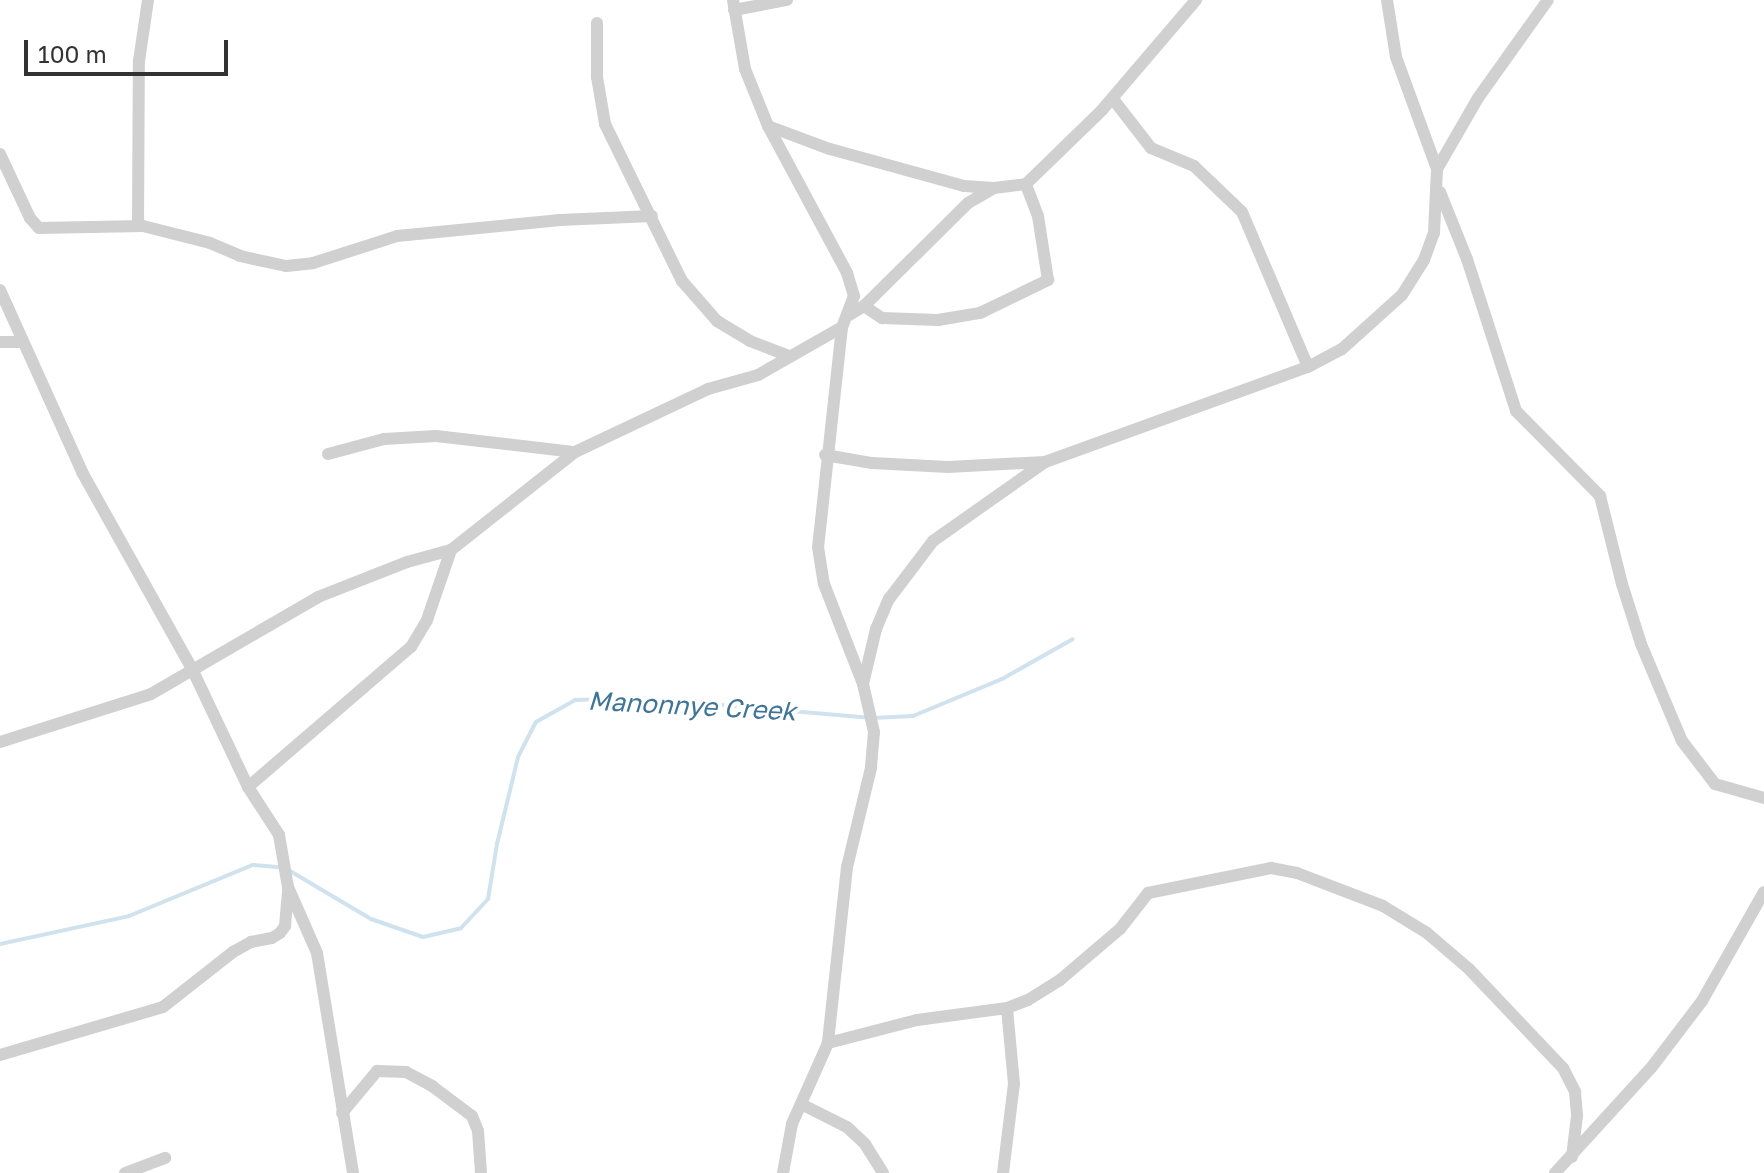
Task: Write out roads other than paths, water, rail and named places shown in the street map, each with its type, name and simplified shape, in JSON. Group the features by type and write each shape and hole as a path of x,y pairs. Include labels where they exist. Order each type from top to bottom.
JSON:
{"street":[{"path":"138,226 139,61 148,0"},
{"path":"783,1173 792,1124 828,1043 847,867 871,768 874,732 863,684 824,584 818,547 825,455 842,327 854,296 847,273 768,126 745,69 733,5 787,0"},
{"path":"768,126 830,149 964,186 994,188 1026,184 1113,99 1196,0"},
{"path":"863,684 876,629 889,599 933,541 1045,462 1308,367 1342,349 1402,295 1424,260 1434,233 1437,169 1396,57 1387,0"},
{"path":"1437,169 1478,98 1548,0"},
{"path":"597,23 597,77 602,114 682,281 717,321 750,341 789,356"},
{"path":"1113,99 1151,148 1194,166 1242,212 1308,367"},
{"path":"0,154 4,172 39,228 138,226 286,266 313,263 397,236 560,220 652,216"},
{"path":"864,306 882,318 938,320 980,313 1044,284 1048,280 1049,270 1038,216 1026,184"},
{"path":"1437,186 1467,259 1516,411 1600,496 1641,644 1682,741 1715,784 1764,798"},
{"path":"849,315 864,306 968,203 994,188"},
{"path":"0,290 82,472 193,671 248,787 279,835 288,887 317,953 353,1173"},
{"path":"0,742 151,694 318,597 407,562 451,550 575,452 708,389 758,375 842,327"},
{"path":"0,342 22,342"},
{"path":"328,454 384,439 436,436 575,452"},
{"path":"825,455 872,463 948,467 1045,462"},
{"path":"248,787 411,647 427,620 451,550"},
{"path":"828,1043 917,1020 1007,1008 1028,1000 1060,980 1120,929 1138,904 1156,889 1181,889 1262,869 1297,873 1383,906 1427,933 1469,969 1536,1036 1563,1068 1575,1092 1577,1116 1572,1157"},
{"path":"0,1055 163,1007 233,952 251,942 272,938 280,933 285,926 288,887"},
{"path":"1555,1173 1651,1068 1702,1001 1764,892"},
{"path":"1003,1173 1014,1084 1007,1008"},
{"path":"342,1113 377,1071 406,1072 432,1086 472,1116 478,1131 481,1173"},
{"path":"801,1104 847,1127 865,1144 883,1173"},
{"path":"125,1173 165,1158"}],"waterway":[{"name":"Manonnye Creek","path":"0,944 129,916 253,865 285,868 371,919 423,937 461,928 488,899 497,844 518,757 536,722 575,700 639,698 872,718 913,716 1002,679 1073,639"}]}
